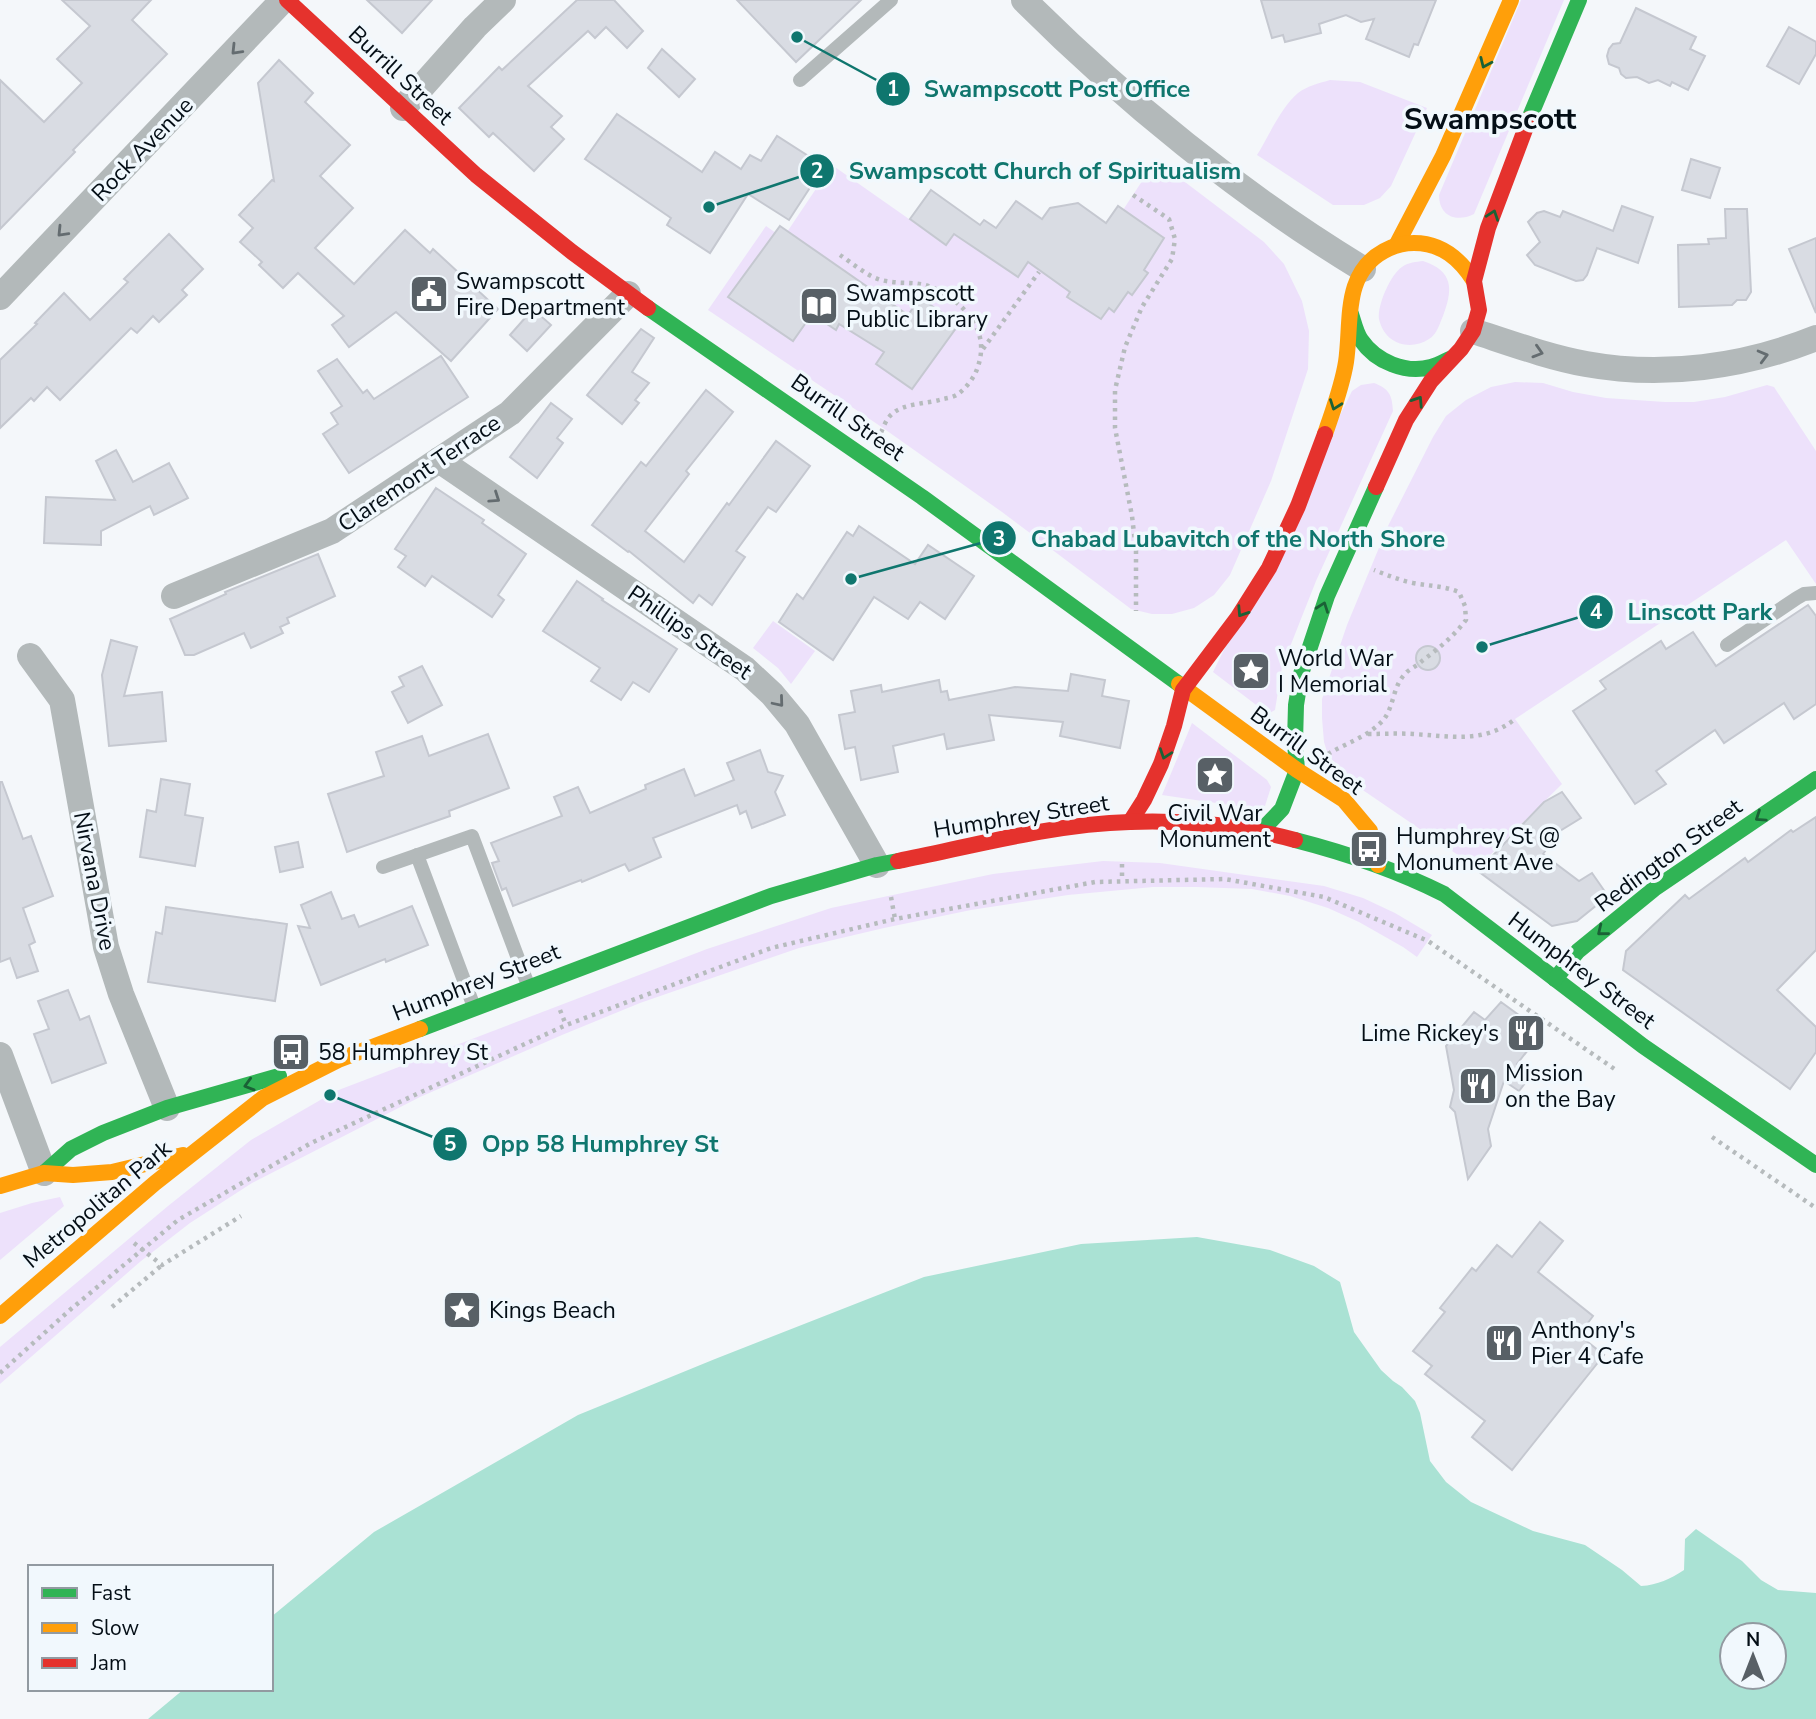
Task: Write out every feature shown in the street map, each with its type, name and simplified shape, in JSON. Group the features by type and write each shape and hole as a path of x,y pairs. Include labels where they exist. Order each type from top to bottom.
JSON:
{"street":[{"name":"Burrill Street","path":"285,0 476,175 521,213 628,294 867,458 1297,770 1344,800 1370,831 1378,865"},
{"name":"Rock Avenue","path":"0,297 285,0"},
{"path":"402,108 503,0"},
{"path":"1024,0 1059,35 1154,118 1275,211 1363,269"},
{"path":"1397,244 1443,156 1511,0"},
{"path":"1474,281 1488,228 1506,177 1579,0"},
{"path":"1130,822 1145,802 1162,762 1184,688 1234,624 1261,583 1305,489 1341,387 1353,291 1363,269 1374,257 1397,244 1418,242 1439,246 1462,263 1474,281 1479,310 1473,331 1468,341 1431,381 1406,420 1327,596 1301,674 1296,705 1297,770 1282,810 1261,831"},
{"name":"Claremont Terrace","path":"174,596 332,531 439,460 510,412 628,294"},
{"path":"1352,314 1357,334 1362,341 1370,351 1390,364 1419,369 1432,367 1452,358"},
{"path":"1473,331 1544,354 1584,363 1620,369 1659,370 1697,368 1751,359 1816,338"},
{"name":"Phillips Street","path":"439,460 745,669 772,694 797,724 877,865"},
{"name":"Nirvana Drive","path":"30,656 62,700 106,947 121,994 167,1108"},
{"name":"Redington Street","path":"1555,979 1578,951 1654,889 1816,779"},
{"name":"Humphrey Street","path":"44,1172 73,1175 112,1172 191,1153 263,1098 338,1060 771,896 877,865 1052,830 1130,822 1261,831 1408,876 1444,894 1643,1046 1816,1165"},
{"path":"0,1055 44,1172"},
{"name":"Humphrey Street","path":"0,1186 44,1172 71,1149 103,1133 167,1108 338,1060"},
{"name":"Metropolitan Park","path":"0,1316 191,1153"}],"lane":[{"path":"800,80 891,0"},
{"path":"1727,645 1797,598 1816,593"},
{"path":"383,867 472,836 528,986"},
{"path":"417,855 474,1007"}],"path":[{"path":"1133,195 1168,219 1175,239 1172,259 1142,307 1125,347 1115,390 1115,428 1136,550 1136,611"},
{"path":"840,255 880,280 924,284 944,293 961,307 975,324 983,350 972,380 957,395 934,402 913,404 892,414 867,458"},
{"path":"983,350 1039,272"},
{"path":"1328,755 1367,734 1384,719 1405,674 1447,640 1466,620 1465,606 1459,592 1446,587 1393,578 1346,554"},
{"path":"1367,734 1410,733 1461,737 1484,735 1503,728 1515,719"},
{"path":"1122,864 1122,881"},
{"path":"0,1373 71,1309 178,1220 311,1143 566,1025 771,948 895,919 1095,882 1225,879 1324,897 1429,941 1568,1037"},
{"path":"891,897 895,919"},
{"path":"112,1307 162,1265 241,1216"},
{"path":"142,1250 162,1265"}],"shaded area":[{"path":"1521,0 1564,0 1474,214 1461,218 1450,216 1442,208 1439,195"},
{"path":"1330,80 1360,82 1427,108 1391,186 1380,198 1364,205 1333,205 1257,155 1292,99 1305,88"},
{"path":"1156,160 1264,242 1284,264 1302,301 1309,331 1308,369 1271,481 1230,575 1214,595 1194,608 1172,614 1152,614 1131,609 1002,512 708,310 766,226 783,238 832,165 946,245 967,216 980,225 984,220 996,228 1016,201 1042,219 1050,208 1067,205 1072,208 1077,202 1106,223 1118,206 1123,210"},
{"path":"1423,261 1441,270 1446,276 1449,290 1446,307 1432,337 1413,345 1398,343 1386,334 1379,319 1382,298 1389,283 1402,267"},
{"path":"1515,382 1543,383 1606,398 1665,402 1694,402 1725,397 1767,385 1774,387 1816,451 1816,584 1786,540 1515,719 1562,784 1477,868 1351,782 1328,755 1324,742 1322,699 1347,625 1388,526 1433,437 1446,416 1466,400 1491,387"},
{"path":"1374,383 1389,393 1393,411 1316,581 1282,667 1275,710 1268,714 1213,672 1352,391 1361,385"},
{"path":"773,621 815,651 791,684 778,668 753,648"},
{"path":"1192,723 1267,780 1271,787 1265,806 1256,809 1162,795"},
{"path":"1103,861 1160,863 1324,886 1363,898 1432,935 1417,957 1359,922 1328,908 1290,896 1252,889 1153,887 1068,895 971,910 799,948 640,1003 562,1035 420,1097 252,1183 190,1223 141,1261 0,1384 0,1347 251,1140 336,1091 707,949 831,908 993,874"},
{"path":"60,1197 64,1206 0,1260 0,1213"},
{"path":"1197,1237 1270,1250 1314,1266 1340,1282 1354,1332 1381,1370 1415,1401 1430,1461 1446,1482 1471,1502 1533,1531 1585,1545 1641,1586 1664,1581 1684,1570 1685,1539 1696,1529 1742,1561 1761,1580 1778,1590 1816,1593 1816,1719 148,1719 182,1691 273,1691 273,1615 374,1532 578,1415 924,1277 1081,1244"}],"building":[{"path":"62,0 151,0 132,20 167,54 0,229 0,80 44,122 82,83 57,59 90,26"},
{"path":"367,0 432,0 402,33"},
{"path":"577,0 614,0 643,31 627,48 606,27 595,38 588,31 528,86 562,116 551,127 564,139 534,171 493,133 489,137 459,108 499,67 502,70"},
{"path":"737,0 861,0 796,62"},
{"path":"1261,0 1436,0 1418,45 1414,44 1409,57 1366,39 1374,19 1361,22 1346,15 1319,24 1321,33 1285,42 1283,35 1272,38"},
{"path":"1636,8 1696,37 1690,49 1705,56 1688,90 1672,82 1670,86 1658,80 1649,83 1637,77 1626,78 1619,68 1609,64 1609,49 1613,44 1620,43"},
{"path":"1789,27 1816,42 1816,54 1799,84 1767,66"},
{"path":"662,49 695,79 679,97 648,68"},
{"path":"279,60 313,93 305,102 350,145 320,176 353,208 315,248 354,284 405,230 430,253 433,249 498,309 451,361 396,312 349,347 332,325 344,316 298,273 283,288 259,265 262,262 240,242 253,228 239,215 272,180 274,181 258,83"},
{"path":"617,114 702,172 715,152 741,169 750,155 761,161 777,136 824,166 789,220 748,194 710,253 667,225 671,218 585,159"},
{"path":"1691,159 1720,168 1710,198 1682,190"},
{"path":"931,190 980,225 984,220 996,228 1016,201 1042,219 1050,208 1078,203 1106,223 1118,206 1164,238 1144,270 1148,273 1132,295 1128,292 1114,312 1109,308 1101,319 1067,297 1070,292 1028,262 1018,277 954,234 946,245 910,219"},
{"path":"1622,206 1653,217 1638,263 1597,248 1587,275 1583,280 1576,281 1535,265 1527,255 1540,242 1528,222 1537,213 1544,211 1560,217 1563,211 1613,231"},
{"path":"1725,209 1747,209 1751,292 1746,300 1737,300 1732,305 1679,307 1678,245 1709,244 1708,239 1726,238"},
{"name":"Swampscott Public Library","path":"780,226 908,315 920,298 959,324 912,389 876,364 884,352 839,324 836,330 812,314 793,341 728,297"},
{"path":"169,234 203,269 182,290 187,295 159,322 153,316 137,333 131,328 60,400 47,387 34,401 31,398 0,428 0,360 64,293 90,320 128,282 124,279"},
{"path":"1816,238 1816,313 1789,249"},
{"path":"533,309 551,325 527,351 510,335"},
{"path":"641,329 654,338 632,372 649,383 635,400 639,403 622,424 587,395"},
{"path":"441,356 468,397 349,473 323,434 338,424 331,413 342,406 318,371 337,359 363,393 367,390 374,399"},
{"path":"706,390 733,412 686,471 689,474 645,531 684,562 776,441 810,466 776,512 768,507 736,551 745,557 712,605 699,595 693,603 592,525 641,462 646,466"},
{"path":"551,403 572,419 557,438 563,443 537,478 510,457"},
{"path":"116,450 133,482 169,463 188,498 154,515 150,506 101,531 101,545 44,543 46,497 115,500 96,461"},
{"path":"436,488 484,520 482,523 526,554 498,595 504,600 492,617 432,576 425,586 398,567 406,556 395,549"},
{"path":"859,526 915,564 928,545 974,576 945,619 920,602 908,619 874,597 833,660 779,622 797,594 803,599 847,532 853,536"},
{"path":"318,554 335,596 287,618 289,623 280,627 283,633 251,648 244,633 194,655 185,655 170,619 226,594 225,592"},
{"path":"577,581 677,649 649,692 633,682 621,700 591,681 600,668 543,631"},
{"path":"1808,605 1816,616 1816,704 1794,719 1784,703 1724,743 1715,730 1656,771 1666,784 1635,804 1573,711 1606,689 1600,681 1661,641 1666,649 1693,632 1716,666"},
{"path":"111,640 137,647 124,696 162,692 166,741 109,746 102,675"},
{"path":"1428,646 1437,649 1440,658 1437,667 1428,670 1419,667 1416,658 1419,649"},
{"path":"422,666 442,705 408,723 392,692 404,686 399,677"},
{"path":"1071,674 1105,680 1102,696 1129,701 1120,748 1060,736 1063,722 989,715 994,740 947,749 944,734 893,746 898,772 861,780 855,747 845,749 839,715 855,712 851,691 881,685 882,692 939,680 941,692 947,691 949,700 1015,687 1068,691"},
{"path":"488,734 509,788 449,811 450,816 347,852 328,794 384,776 376,752 422,736 429,756"},
{"path":"760,750 768,772 783,776 775,792 785,815 752,828 746,811 740,814 737,805 653,838 661,857 629,871 625,864 513,906 506,888 502,890 492,863 499,861 491,843 562,816 554,797 578,787 590,813 684,769 695,796 734,780 727,763"},
{"path":"161,779 190,784 185,815 203,818 195,866 140,857 147,810 156,812"},
{"path":"0,782 23,839 31,836 53,896 23,908 35,942 29,945 38,971 17,978 10,958 0,962"},
{"path":"1562,792 1581,818 1560,831 1543,854 1579,881 1592,873 1608,896 1577,921 1552,926 1478,871 1544,802"},
{"path":"1816,817 1816,950 1777,990 1816,1027 1816,1052 1790,1089 1623,970 1626,951 1685,895 1689,899 1745,858 1748,862 1791,830 1793,832"},
{"path":"298,842 303,867 280,872 275,847"},
{"path":"331,892 342,919 354,915 359,927 412,906 428,945 321,985 298,926 310,928 301,905"},
{"path":"166,907 287,924 275,1001 148,982 156,932 162,934"},
{"path":"68,990 80,1020 89,1016 106,1063 52,1083 34,1034 49,1029 38,1001"},
{"name":"Mission on the Bay","path":"1501,1002 1542,1032 1517,1064 1532,1074 1519,1091 1504,1081 1488,1129 1491,1146 1468,1179 1455,1112 1450,1107 1454,1090 1446,1046 1474,1012 1485,1020"},
{"name":"Anthony's Pier 4 Cafe","path":"1540,1222 1563,1241 1538,1272 1593,1316 1579,1335 1604,1355 1512,1470 1472,1437 1485,1421 1425,1374 1432,1366 1413,1351 1445,1312 1440,1308 1472,1268 1476,1271 1497,1245 1512,1257"}],"traffic: fast":[{"path":"1529,119 1579,0"},
{"path":"648,308 922,497 1179,684"},
{"path":"1351,314 1358,334 1367,348 1392,364 1421,369 1452,358"},
{"path":"1261,831 1282,809 1297,770 1296,705 1301,674 1327,596 1376,487"},
{"path":"1555,979 1578,951 1654,889 1816,779"},
{"path":"1295,840 1371,863 1444,894 1643,1046 1816,1165"},
{"path":"420,1029 771,896 898,861"},
{"path":"44,1173 71,1149 103,1133 167,1108 279,1076"}],"traffic: slow":[{"path":"1397,244 1443,156 1511,0"},
{"path":"1325,434 1344,371 1355,286 1361,272 1371,261 1395,246 1424,244 1442,249 1456,259 1474,281"},
{"path":"1179,684 1297,770 1344,800 1370,831 1378,865"},
{"path":"0,1316 155,1183 263,1098 338,1060 420,1029"},
{"path":"0,1186 44,1173 73,1175 112,1172 183,1155"}],"traffic: jam":[{"path":"287,0 476,175 572,252 648,308"},
{"path":"1376,487 1406,420 1431,381 1461,349 1473,331 1479,310 1474,281 1488,228 1529,119"},
{"path":"1130,822 1161,764 1183,690 1238,617 1269,568 1298,506 1325,434"},
{"path":"898,861 1043,831 1130,822 1213,825 1295,840"}],"place":[{"name":"Swampscott Post Office","path":"797,37"},
{"name":"Swampscott Church of Spiritualism","path":"709,207"},
{"name":"Swampscott Fire Department","path":"429,294"},
{"name":"Swampscott Public Library","path":"819,306"},
{"name":"Chabad Lubavitch of the North Shore","path":"851,579"},
{"name":"Linscott Park","path":"1482,647"},
{"name":"World War I Memorial","path":"1251,671"},
{"name":"Civil War Monument","path":"1215,775"},
{"name":"Humphrey St @ Monument Ave","path":"1369,849"},
{"name":"Lime Rickey's","path":"1526,1033"},
{"name":"58 Humphrey St","path":"291,1052"},
{"name":"Mission on the Bay","path":"1478,1086"},
{"name":"Opp 58 Humphrey St","path":"330,1095"},
{"name":"Kings Beach","path":"462,1310"},
{"name":"Anthony's Pier 4 Cafe","path":"1504,1343"}],"district":[{"name":"Swampscott","path":"1490,119"}]}
